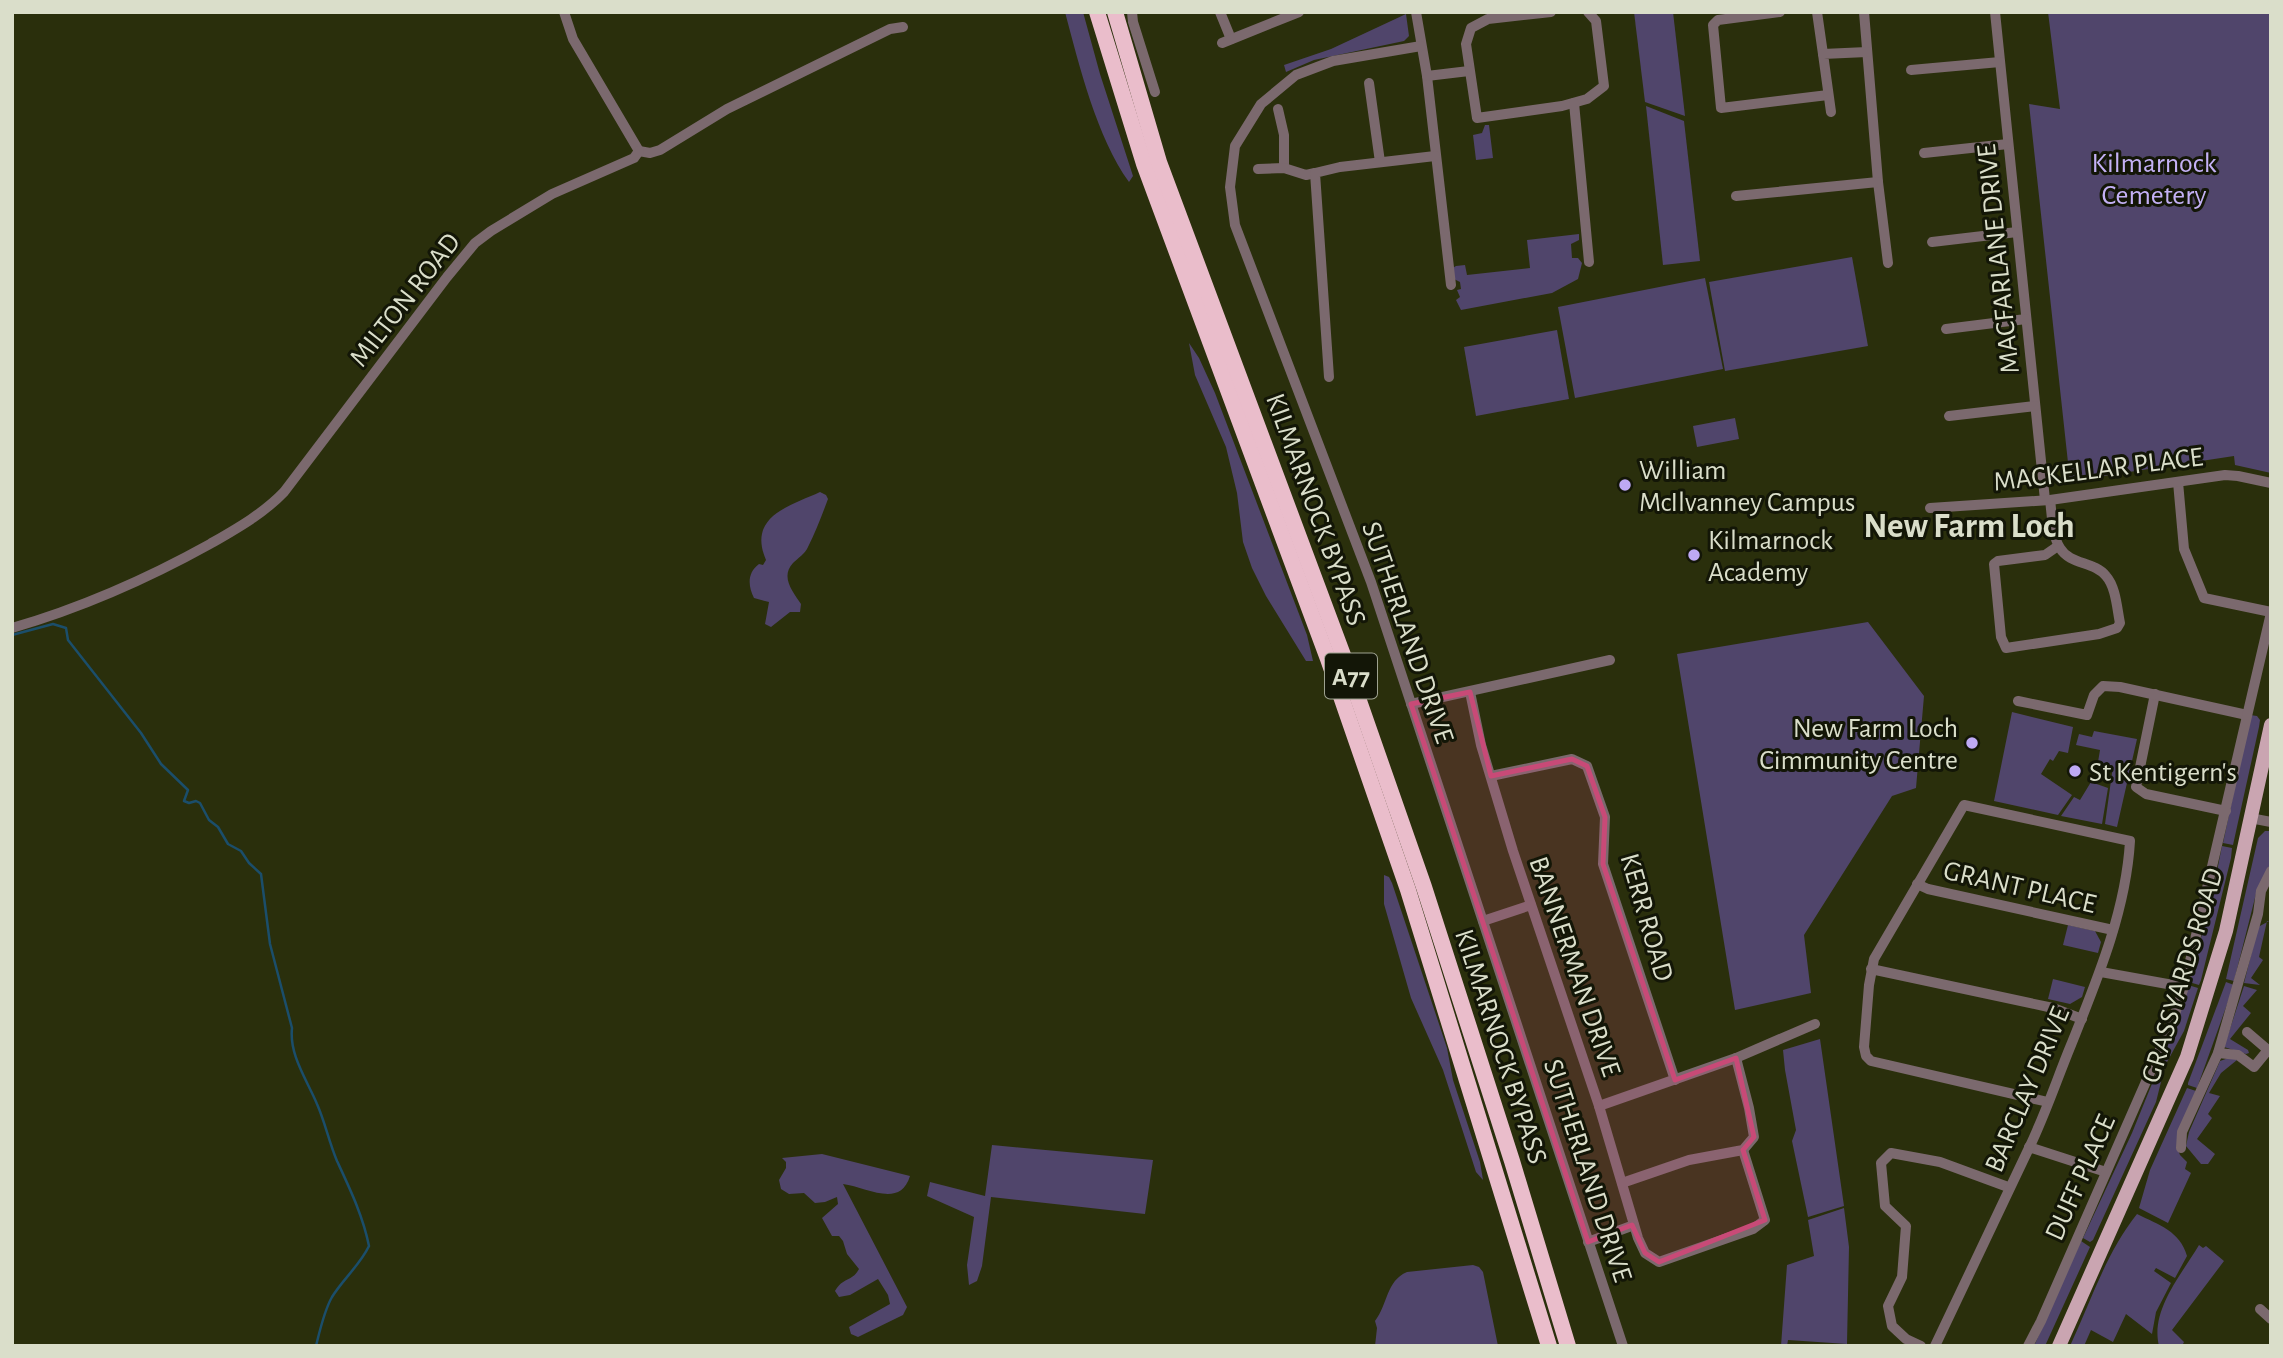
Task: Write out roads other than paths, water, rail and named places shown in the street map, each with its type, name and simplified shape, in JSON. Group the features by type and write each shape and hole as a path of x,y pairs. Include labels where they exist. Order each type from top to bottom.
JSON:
{"highway":[{"name":"KILMARNOCK BYPASS","path":"1097,12 1144,164 1328,659 1408,890 1549,1346"},
{"name":"KILMARNOCK BYPASS","path":"1115,12 1159,162 1330,619 1424,887 1568,1346"}],"main road":[{"name":"GRASSYARDS ROAD","path":"2059,1346 2187,1057 2226,931 2271,725"}],"street":[{"path":"564,12 573,39 639,151"},
{"path":"1132,12 1155,92"},
{"path":"1220,12 1227,41 1299,12"},
{"path":"1416,12 1427,76 1451,285"},
{"path":"1551,12 1488,19 1471,28 1466,44 1477,118 1574,103 1587,99 1604,86 1596,21 1588,12"},
{"path":"1780,12 1718,20 1713,25 1721,108 1828,95"},
{"path":"1818,12 1831,112"},
{"path":"1864,12 1878,181 1888,263"},
{"name":"MACFARLANE DRIVE","path":"1996,12 2035,405 2047,500 2058,546"},
{"name":"MILTON ROAD","path":"12,628 65,612 139,580 198,550 268,507 284,492 447,276 475,243 537,202 634,158 639,151 649,153 660,150 727,109 890,29 903,27"},
{"name":"SUTHERLAND DRIVE","path":"1421,46 1333,61 1296,75 1261,104 1235,146 1230,187 1235,225 1371,582 1623,1346"},
{"path":"1823,54 1867,52"},
{"path":"1911,70 2000,62"},
{"path":"1427,76 1469,71"},
{"path":"1369,83 1380,163"},
{"path":"1574,103 1589,262"},
{"path":"1278,109 1284,135 1284,168"},
{"path":"1924,153 2008,144"},
{"path":"1258,169 1284,168 1306,175 1340,167 1435,156"},
{"path":"1315,173 1329,377"},
{"path":"1736,196 1878,181"},
{"path":"1932,242 2017,232"},
{"path":"1946,329 2026,319"},
{"path":"1949,416 2035,405"},
{"name":"MACKELLAR PLACE","path":"1930,509 2047,500 2225,475 2238,475 2271,483"},
{"path":"2178,482 2184,549 2204,598 2271,613"},
{"path":"2058,546 2063,553 2098,569 2106,576 2112,586 2120,623 2117,628 2099,634 2006,648 2001,637 1992,570 1994,564 1998,561 2045,555 2058,546"},
{"name":"DUFF PLACE","path":"2028,1346 2173,1020 2184,987 2271,613"},
{"path":"1410,704 1610,660"},
{"path":"2018,701 2087,715 2094,695 2103,686 2120,687 2247,715"},
{"name":"BANNERMAN DRIVE","path":"1470,692 1481,745 1531,905 1600,1106 1634,1225 1645,1253 1659,1262 1753,1229 1765,1220 1743,1150"},
{"path":"2155,694 2136,788 2146,794 2225,811"},
{"name":"KERR ROAD","path":"1491,776 1572,759 1587,766 1605,817 1603,864 1675,1080"},
{"name":"BARCLAY DRIVE","path":"1917,884 1964,805 2130,841 2113,930 2101,972 2029,1147 1935,1346"},
{"path":"2250,818 2271,822"},
{"path":"2181,1148 2182,1132 2217,1053 2258,914 2261,891 2271,871"},
{"path":"1917,884 1879,948 1871,970 1864,1047 1868,1060 2048,1102"},
{"name":"GRANT PLACE","path":"1917,884 1928,889 2113,930"},
{"path":"1483,922 1531,905"},
{"path":"1871,970 2053,1008 2082,1019"},
{"path":"2101,972 2184,987"},
{"path":"1600,1106 1736,1058 1815,1024"},
{"path":"2217,1053 2238,1055 2253,1067 2268,1050 2247,1032"},
{"path":"1622,1183 1689,1160 1743,1150 1754,1136 1736,1058"},
{"path":"2029,1147 2106,1172"},
{"path":"1921,1346 1906,1339 1892,1326 1888,1306 1902,1277 1906,1226 1885,1206 1881,1163 1891,1153 1940,1162 2008,1187"},
{"path":"1588,1242 1634,1225"},
{"path":"2260,1309 2271,1319"}],"waterway":[{"path":"12,635 53,624 66,628 68,640 141,733 161,764 188,790 184,801 200,803 209,820 218,827 228,844 241,851 261,874 270,944 292,1028 293,1048 356,1203 369,1246 332,1297 324,1314 316,1346"}],"place":[{"name":"William McIlvanney Campus","path":"1625,485"},
{"name":"Kilmarnock Academy","path":"1694,555"},
{"name":"New Farm Loch Cimmunity Centre","path":"1972,743"},
{"name":"St Kentigern's","path":"2075,771"}],"district":[{"name":"New Farm Loch","path":"1969,525"}],"park label":[{"name":"Kilmarnock Cemetery","path":"2154,178"}]}
